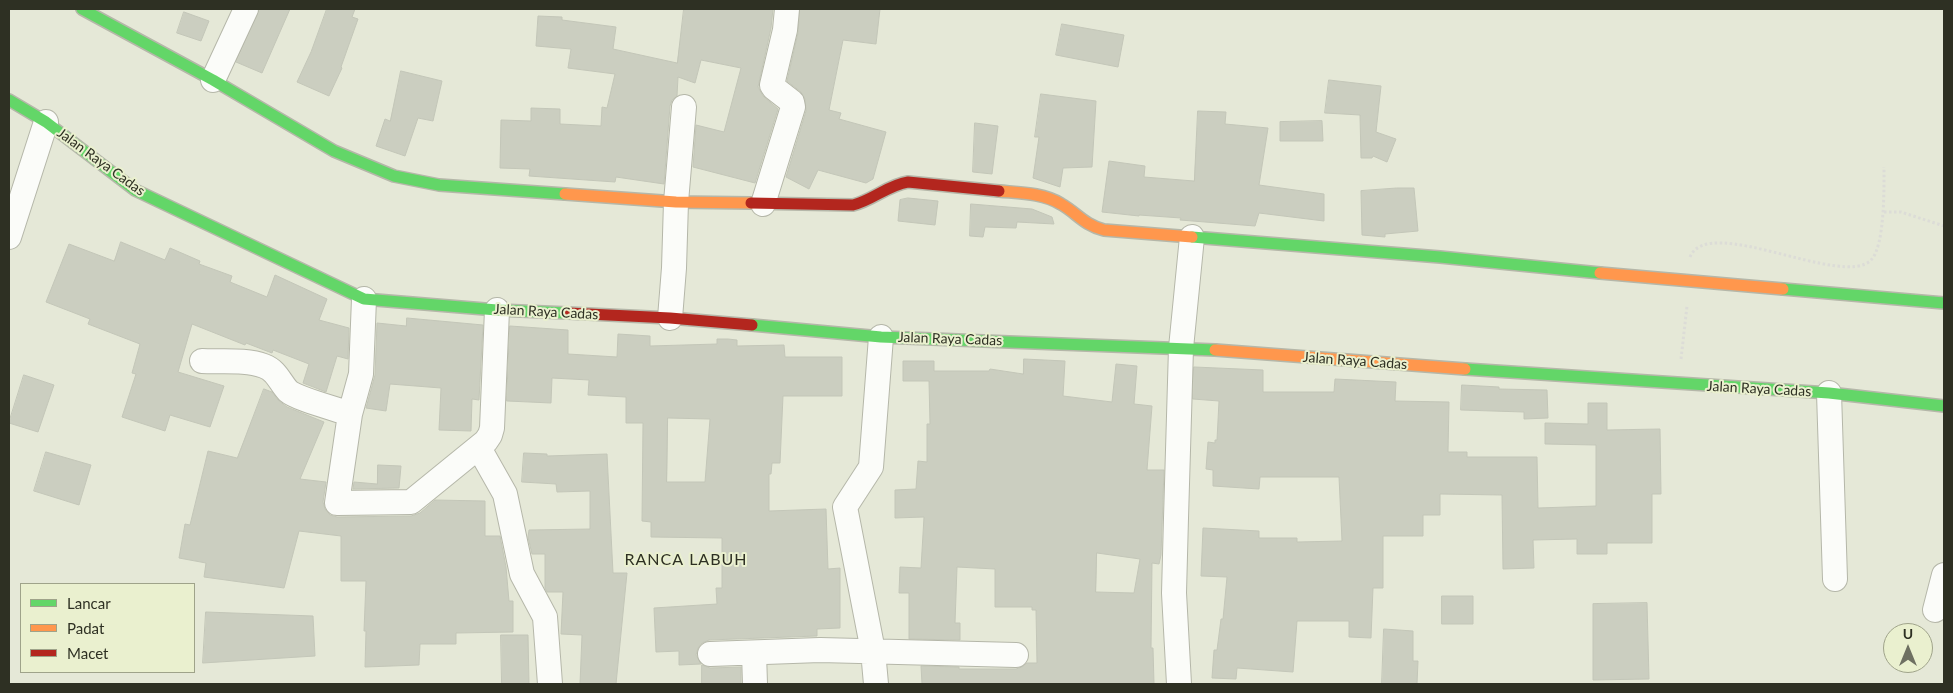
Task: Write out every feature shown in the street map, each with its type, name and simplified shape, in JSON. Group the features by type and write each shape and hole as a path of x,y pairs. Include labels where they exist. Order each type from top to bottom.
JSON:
{"street":[{"path":"82,9 213,80 334,151 394,176 439,185 676,213 763,204 853,205 870,200 893,184 908,182 1035,194 1060,203 1091,228 1190,247 1431,256 1944,303"},
{"path":"213,80 246,9"},
{"path":"763,204 793,108 792,102 772,85 785,30 787,9"},
{"name":"Jalan Raya Cadas","path":"9,100 46,122 135,190 364,299 498,310 670,318 881,337 1181,348 1829,393 1944,406"},
{"path":"670,318 684,107"},
{"path":"9,237 46,122"},
{"path":"1179,684 1174,593 1181,348 1190,247"},
{"path":"364,299 361,374 350,414 337,503 411,502 479,448 490,435 492,428 498,310"},
{"path":"876,684 873,651 846,507 871,467 881,337"},
{"path":"202,361 263,365 274,370 293,394 350,414"},
{"path":"1829,393 1835,580"},
{"path":"479,448 505,494 522,574 546,617 550,684"},
{"path":"1935,610 1944,575"},
{"path":"710,654 820,650 1016,655"},
{"path":"754,653 755,684"}],"path":[{"path":"1688,281 1690,254 1696,248 1705,245 1741,244 1809,261 1847,266 1863,265 1875,254 1884,212 1884,167"},
{"path":"1884,212 1901,212 1944,226"},
{"path":"1684,344 1687,297"}],"building":[{"path":"260,9 290,9 262,73 236,62"},
{"path":"327,9 355,9 352,17 358,19 342,68 329,96 297,82 311,52"},
{"path":"684,9 773,9 771,28 758,87 763,96 778,109 755,183 693,167 696,125 724,132 741,68 701,60 695,83 678,77 677,96 672,100 670,106 664,184 616,177 615,182 529,176 530,169 500,168 501,120 531,121 531,108 560,109 560,124 601,126 602,107 607,108 615,74 568,68 571,49 536,46 538,16 562,17 562,20 616,27 613,49 677,63"},
{"path":"800,9 880,9 876,44 843,40 829,110 841,113 839,119 886,132 873,179 866,183 818,170 809,189 786,177 806,111 805,99 801,92 787,81 798,33"},
{"path":"184,12 209,21 201,41 177,33"},
{"path":"1062,24 1124,35 1118,67 1056,55"},
{"path":"401,71 442,81 433,121 418,118 405,156 376,146 385,119 390,121"},
{"path":"1329,80 1381,86 1376,132 1396,139 1387,162 1373,156 1372,158 1361,158 1360,115 1325,113"},
{"path":"1041,94 1096,101 1092,167 1063,168 1060,187 1033,178 1039,137 1035,137"},
{"path":"1198,111 1226,112 1225,124 1268,128 1259,185 1324,194 1324,221 1259,213 1255,226 1102,212 1109,161 1145,166 1144,177 1194,181"},
{"path":"1322,121 1323,141 1280,141 1280,122"},
{"path":"975,123 998,126 992,174 973,172"},
{"path":"1414,188 1418,231 1385,234 1385,237 1362,235 1361,191"},
{"path":"908,198 938,201 935,225 898,221 900,200"},
{"path":"971,204 1032,209 1052,217 1054,224 1017,222 1016,228 985,227 983,237 970,236"},
{"path":"121,242 165,260 170,248 200,261 199,264 232,276 230,282 267,297 275,275 327,299 319,320 349,328 348,359 337,356 326,392 303,383 309,364 273,350 272,353 246,343 245,345 192,324 178,372 224,386 210,427 170,415 165,431 122,417 136,374 132,373 140,344 88,324 90,319 46,302 69,244 114,261"},
{"path":"407,318 483,325 479,400 472,399 471,431 439,430 441,388 390,384 386,411 366,408 375,375 377,323 406,326"},
{"path":"510,326 568,330 568,354 617,357 618,334 650,336 650,346 717,344 717,339 728,339 737,340 737,346 784,345 785,357 842,357 842,396 783,396 780,463 772,463 771,474 769,474 769,511 826,509 828,569 840,568 840,628 817,629 817,636 709,640 702,643 698,648 696,655 701,664 679,665 679,651 656,652 654,608 717,604 716,588 722,588 722,538 651,537 651,522 642,521 643,423 626,423 626,397 588,395 589,380 552,378 551,403 507,401","holes":["668,418 710,419 705,482 667,482"]},
{"path":"1024,359 1065,361 1063,396 1112,402 1116,364 1137,366 1134,404 1152,406 1147,470 1164,470 1161,555 1159,564 1152,563 1151,648 1153,648 1154,684 922,684 921,666 959,667 959,669 1016,669 1027,663 1037,663 1036,610 1032,610 1032,607 995,607 995,569 957,567 955,623 960,623 960,640 909,639 909,593 899,593 900,567 921,568 924,517 895,518 895,490 916,489 918,461 927,462 927,424 930,424 929,381 903,381 903,361 934,361 934,371 989,371 990,369 1023,374","holes":["1097,553 1140,559 1134,593 1096,592"]},
{"path":"1194,367 1263,370 1263,392 1334,392 1335,379 1396,382 1395,401 1449,402 1448,452 1467,452 1467,457 1537,457 1538,508 1596,506 1596,445 1545,444 1545,423 1588,424 1588,403 1607,403 1607,430 1660,429 1661,494 1652,494 1652,543 1607,543 1607,554 1577,554 1577,539 1533,540 1534,568 1503,569 1502,495 1440,494 1440,515 1423,515 1423,536 1383,536 1383,588 1373,588 1371,638 1349,637 1349,621 1297,621 1293,672 1237,668 1236,679 1212,678 1214,650 1217,650 1221,619 1223,619 1227,577 1201,576 1203,528 1259,531 1259,538 1297,538 1297,542 1342,541 1339,477 1260,477 1259,489 1213,486 1213,470 1206,469 1208,442 1215,443 1215,440 1217,440 1219,401 1193,399"},
{"path":"24,375 54,385 38,432 9,423"},
{"path":"1462,385 1499,387 1499,389 1547,390 1548,418 1524,419 1524,412 1461,410"},
{"path":"264,389 272,392 287,407 324,422 300,479 326,482 323,502 325,509 330,515 337,517 411,516 420,513 435,500 485,501 485,536 500,536 506,567 509,601 513,601 513,632 456,633 456,644 420,644 419,665 365,667 366,581 341,581 341,536 299,531 284,588 204,577 206,563 179,558 185,524 190,525 208,451 237,458"},
{"path":"46,452 91,465 79,505 34,491"},
{"path":"524,453 547,454 547,456 607,454 613,573 627,573 616,684 580,684 582,635 561,634 563,592 547,592 545,588 545,554 532,554 528,537 529,530 590,529 590,491 557,492 556,484 522,482"},
{"path":"378,465 401,466 399,488 353,489 354,482 377,484"},
{"path":"1442,596 1473,596 1473,624 1442,624"},
{"path":"1647,603 1649,679 1593,680 1593,604"},
{"path":"206,612 313,616 315,656 203,663"},
{"path":"1384,629 1413,631 1413,661 1418,661 1417,684 1382,684"},
{"path":"501,635 528,635 529,684 502,684"},
{"path":"702,665 710,668 741,667 741,684 702,684"}],"traffic: fast":[{"path":"82,9 213,80 334,151 394,176 439,185 565,194"},
{"path":"9,100 46,122 135,190 364,299 497,310 568,313"},
{"path":"1192,237 1440,257 1600,273"},
{"path":"1783,289 1944,303"},
{"path":"752,325 881,337 1215,350"},
{"path":"1465,369 1829,393 1944,406"}],"traffic: slow":[{"path":"999,191 1031,194 1054,200 1067,207 1086,222 1104,230 1192,237"},
{"path":"565,194 676,202 751,203"},
{"path":"1600,273 1783,289"},
{"path":"1215,350 1465,369"}],"traffic: jam":[{"path":"751,203 853,205 894,186 908,182 999,191"},
{"path":"568,313 670,318 752,325"}],"district":[{"name":"RANCA LABUH","path":"686,560"}]}
